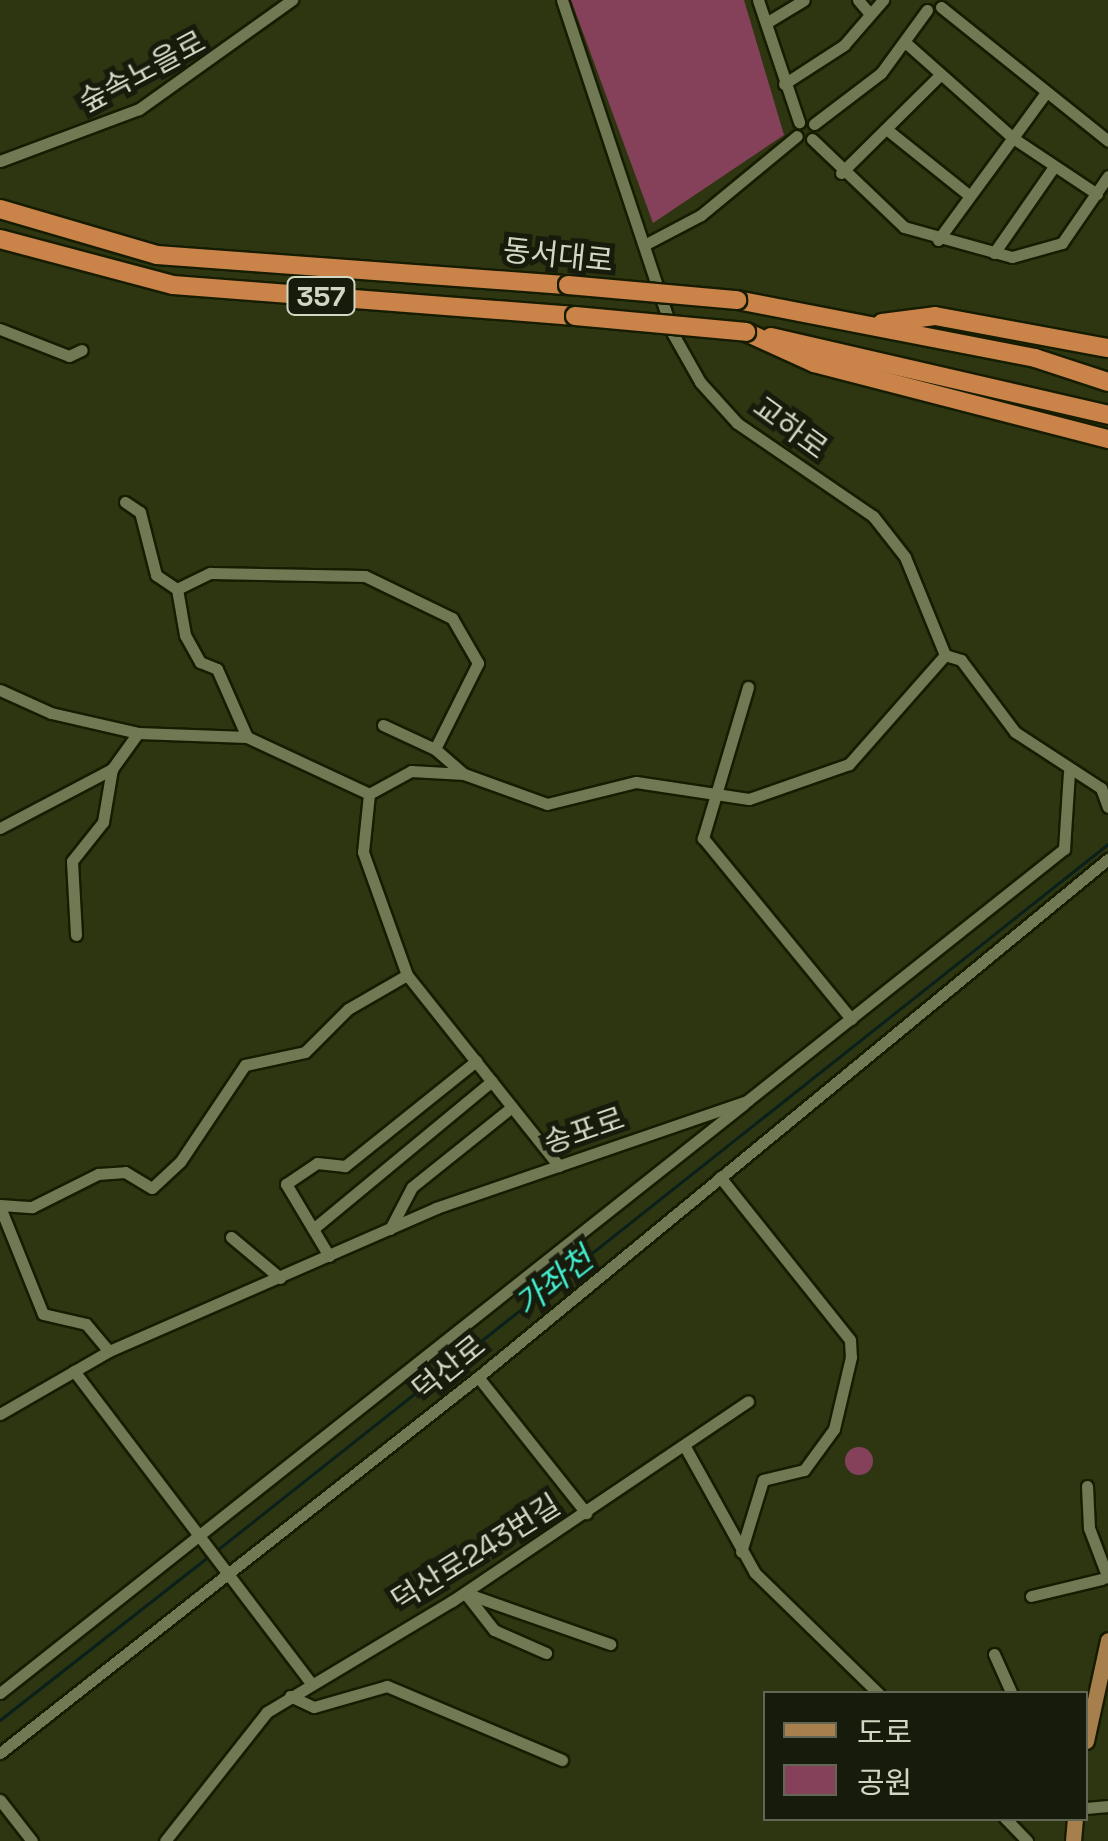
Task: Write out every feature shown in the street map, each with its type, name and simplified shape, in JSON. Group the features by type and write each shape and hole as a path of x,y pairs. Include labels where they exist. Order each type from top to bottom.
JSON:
{"highway":[{"name":"동서대로","path":"0,209 156,255 736,300 864,325 1108,382"},
{"name":"동서대로","path":"0,239 173,285 746,332 909,362 1108,415"},
{"path":"864,325 935,316 1108,348"},
{"path":"746,332 814,364 1108,440"},
{"path":"1038,420 1108,448"}],"main road":[{"path":"1088,1728 1108,1640"}],"street":[{"name":"숲속노을로","path":"0,161 139,109 292,0"},
{"name":"교하로","path":"562,0 673,334 700,382 737,423 873,516 906,556 945,655 960,660 1006,722 1069,772 1101,788 1108,806"},
{"path":"646,244 701,215 797,136 799,122 758,0"},
{"path":"766,23 804,0"},
{"path":"858,0 870,14"},
{"path":"784,84 844,44 883,0"},
{"path":"812,139 814,124 906,43 924,5 941,3 1045,94 1108,140"},
{"path":"906,43 1013,138 1097,194"},
{"path":"842,173 890,132 939,76"},
{"path":"938,240 1045,94"},
{"path":"799,122 814,124"},
{"path":"890,132 970,196"},
{"path":"797,136 812,139 885,216 938,240 994,253 1047,252 1074,233 1108,176"},
{"path":"994,253 1054,168"},
{"path":"0,329 68,356 82,350"},
{"path":"125,502 140,512 156,575 176,590 184,635 200,662 218,669 247,737"},
{"path":"176,590 210,573 365,576 452,618 478,663 436,749"},
{"path":"369,794 410,772 464,774 547,804 636,782 749,798 849,764 945,655"},
{"path":"748,687 702,838 851,1019"},
{"path":"0,690 50,713 138,733 247,737 369,794"},
{"path":"382,725 436,749 464,774"},
{"path":"76,935 72,861 102,822 112,769 138,733"},
{"path":"0,828 112,769"},
{"name":"송포로","path":"0,1414 109,1351 390,1228 747,1101 1064,849 1069,772"},
{"path":"369,794 362,852 407,975 559,1166"},
{"name":"덕산로","path":"0,1753 478,1377 1108,859"},
{"path":"109,1351 86,1324 43,1314 0,1206 32,1207 98,1174 125,1172 152,1188 180,1162 245,1065 305,1052 348,1009 407,975"},
{"path":"330,1256 286,1184 317,1163 345,1166 476,1061"},
{"path":"313,1228 492,1081"},
{"name":"덕산로","path":"0,1692 722,1130 747,1101"},
{"path":"390,1228 404,1195 512,1106"},
{"path":"720,1177 850,1340 851,1357 834,1429 804,1470 763,1480 741,1552"},
{"path":"231,1237 280,1278"},
{"path":"74,1371 224,1574 310,1682"},
{"path":"478,1377 586,1514"},
{"name":"덕산로243번길","path":"166,1841 254,1726 290,1696 465,1593 748,1402"},
{"path":"684,1445 741,1552 876,1691"},
{"path":"1031,1596 1105,1579 1086,1486"},
{"path":"465,1593 610,1644"},
{"path":"465,1593 494,1630 546,1652"},
{"path":"994,1654 1011,1691"},
{"path":"290,1696 314,1707 387,1686 562,1760"},
{"path":"1090,1716 1108,1706"},
{"path":"0,1800 32,1841"},
{"path":"1008,1821 1027,1841"}],"green space":[{"path":"571,0 744,0 784,135 653,223"},
{"path":"859,1447 869,1451 873,1461 869,1471 859,1475 849,1471 845,1461 849,1451"}],"waterway":[{"name":"가좌천","path":"216,1551 1108,844"},
{"name":"가좌천","path":"0,1720 209,1556"}]}
